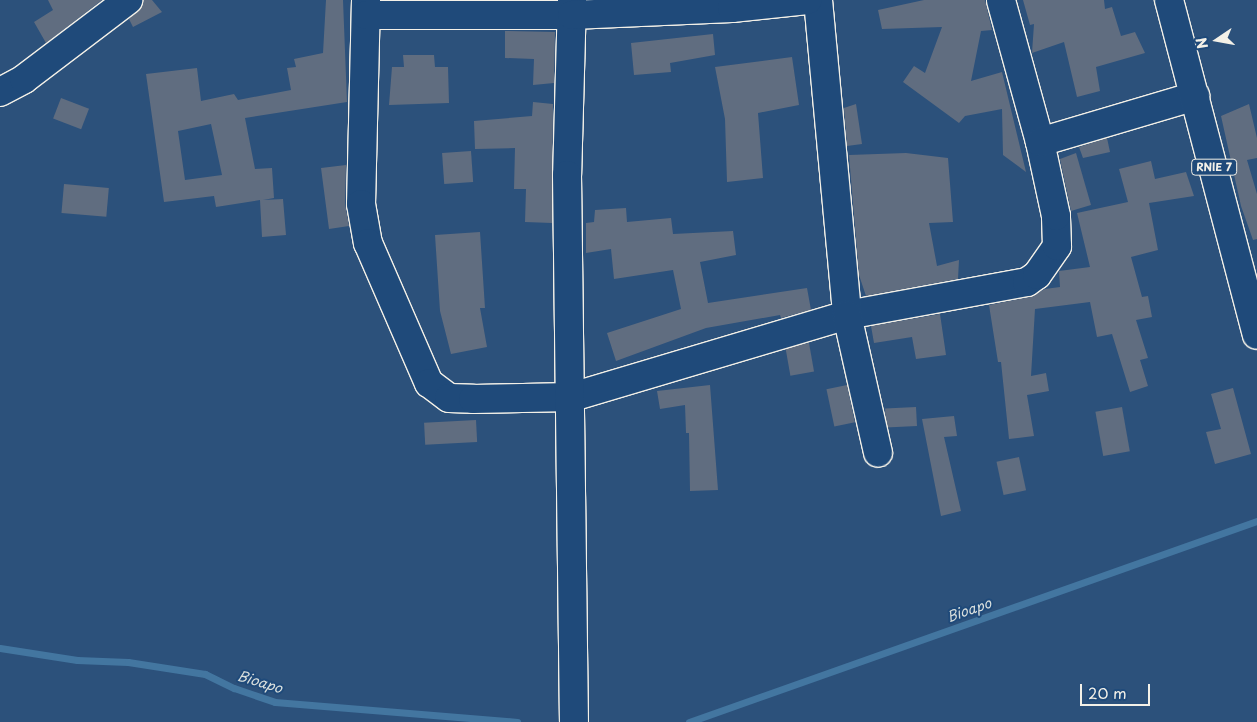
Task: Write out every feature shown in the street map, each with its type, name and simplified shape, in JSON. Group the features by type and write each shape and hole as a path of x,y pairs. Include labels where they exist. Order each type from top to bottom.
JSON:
{"street":[{"path":"0,92 24,79 128,0"},
{"path":"808,0 732,8 366,8 361,204 368,243 429,383 449,398 572,396 847,315 1027,282 1037,275 1057,246 1056,216 1040,142 1001,0"},
{"path":"818,0 847,315 878,453"},
{"name":"RNIE 7","path":"1169,0 1196,96 1257,336"},
{"path":"572,7 567,175 572,396 574,722"},
{"path":"1040,142 1196,96"}],"building":[{"path":"48,0 102,0 46,43 34,22 53,10"},
{"path":"143,0 152,0 162,12 133,27 129,19 142,6"},
{"path":"326,0 343,0 347,102 245,118 255,169 272,168 274,198 263,200 283,199 286,235 262,237 260,200 216,207 214,196 164,202 146,74 197,68 201,101 234,94 238,100 291,90 287,68 296,67 294,59 323,53","holes":["211,124 222,175 185,180 178,131"]},
{"path":"924,0 985,0 992,30 981,31 971,81 1002,72 1026,172 1003,155 1002,109 965,116 959,123 903,82 914,66 925,73 942,27 882,29 878,10"},
{"path":"1023,0 1104,0 1105,9 1112,7 1121,36 1135,32 1145,53 1096,67 1100,91 1077,97 1064,42 1032,53 1034,24 1030,25"},
{"path":"505,31 555,32 554,83 533,85 534,59 505,58"},
{"path":"713,34 715,55 670,63 671,72 634,75 631,43"},
{"path":"403,55 434,55 435,67 448,67 449,103 389,105 392,67 404,67"},
{"path":"792,57 799,105 758,113 763,178 727,182 725,119 715,67"},
{"path":"61,98 89,109 81,129 53,119"},
{"path":"533,102 553,104 552,223 525,222 526,189 514,189 515,148 475,149 474,121 532,116"},
{"path":"856,104 862,144 847,146 844,108"},
{"path":"1249,104 1257,138 1257,158 1247,160 1257,194 1257,239 1253,240 1241,206 1221,116"},
{"path":"1107,138 1110,152 1083,158 1079,147"},
{"path":"471,151 473,182 444,184 442,153"},
{"path":"906,153 948,158 953,222 929,223 937,266 959,260 958,279 866,296 859,275 849,155"},
{"path":"1076,153 1091,205 1071,211 1060,159"},
{"path":"1151,161 1155,179 1186,172 1194,196 1149,203 1158,250 1131,257 1142,297 1148,296 1152,317 1136,320 1148,358 1140,360 1148,386 1130,392 1112,334 1097,337 1090,302 1035,309 1031,376 1046,373 1049,391 1027,395 1034,436 1009,439 1001,362 998,362 989,305 1030,297 1045,289 1060,287 1059,271 1090,267 1077,213 1128,202 1119,169"},
{"path":"346,165 345,204 349,226 329,229 321,168"},
{"path":"64,184 109,188 106,217 61,213"},
{"path":"626,208 627,222 671,218 673,234 733,231 736,255 700,262 708,303 807,288 811,310 781,318 780,315 706,328 616,361 607,333 681,309 673,270 614,279 611,249 586,253 586,223 594,222 595,210"},
{"path":"480,232 485,308 480,308 487,347 451,354 440,311 435,235"},
{"path":"940,314 946,355 916,359 912,337 874,343 871,326"},
{"path":"809,343 814,372 790,376 785,347"},
{"path":"710,385 718,490 690,491 689,433 686,433 685,405 660,409 657,391"},
{"path":"847,385 855,422 834,427 826,389"},
{"path":"1233,388 1251,454 1215,464 1206,432 1221,429 1211,394"},
{"path":"916,407 917,426 886,428 885,409"},
{"path":"1122,407 1130,451 1103,456 1095,412"},
{"path":"954,416 957,436 944,437 961,511 941,516 922,419"},
{"path":"476,420 477,442 425,445 424,423"},
{"path":"1019,457 1026,490 1004,495 997,462"}],"waterway":[{"name":"Bioapo","path":"689,722 1257,521"},
{"name":"Bioapo","path":"0,648 77,660 128,662 205,674 234,688 275,702 517,722"}]}
